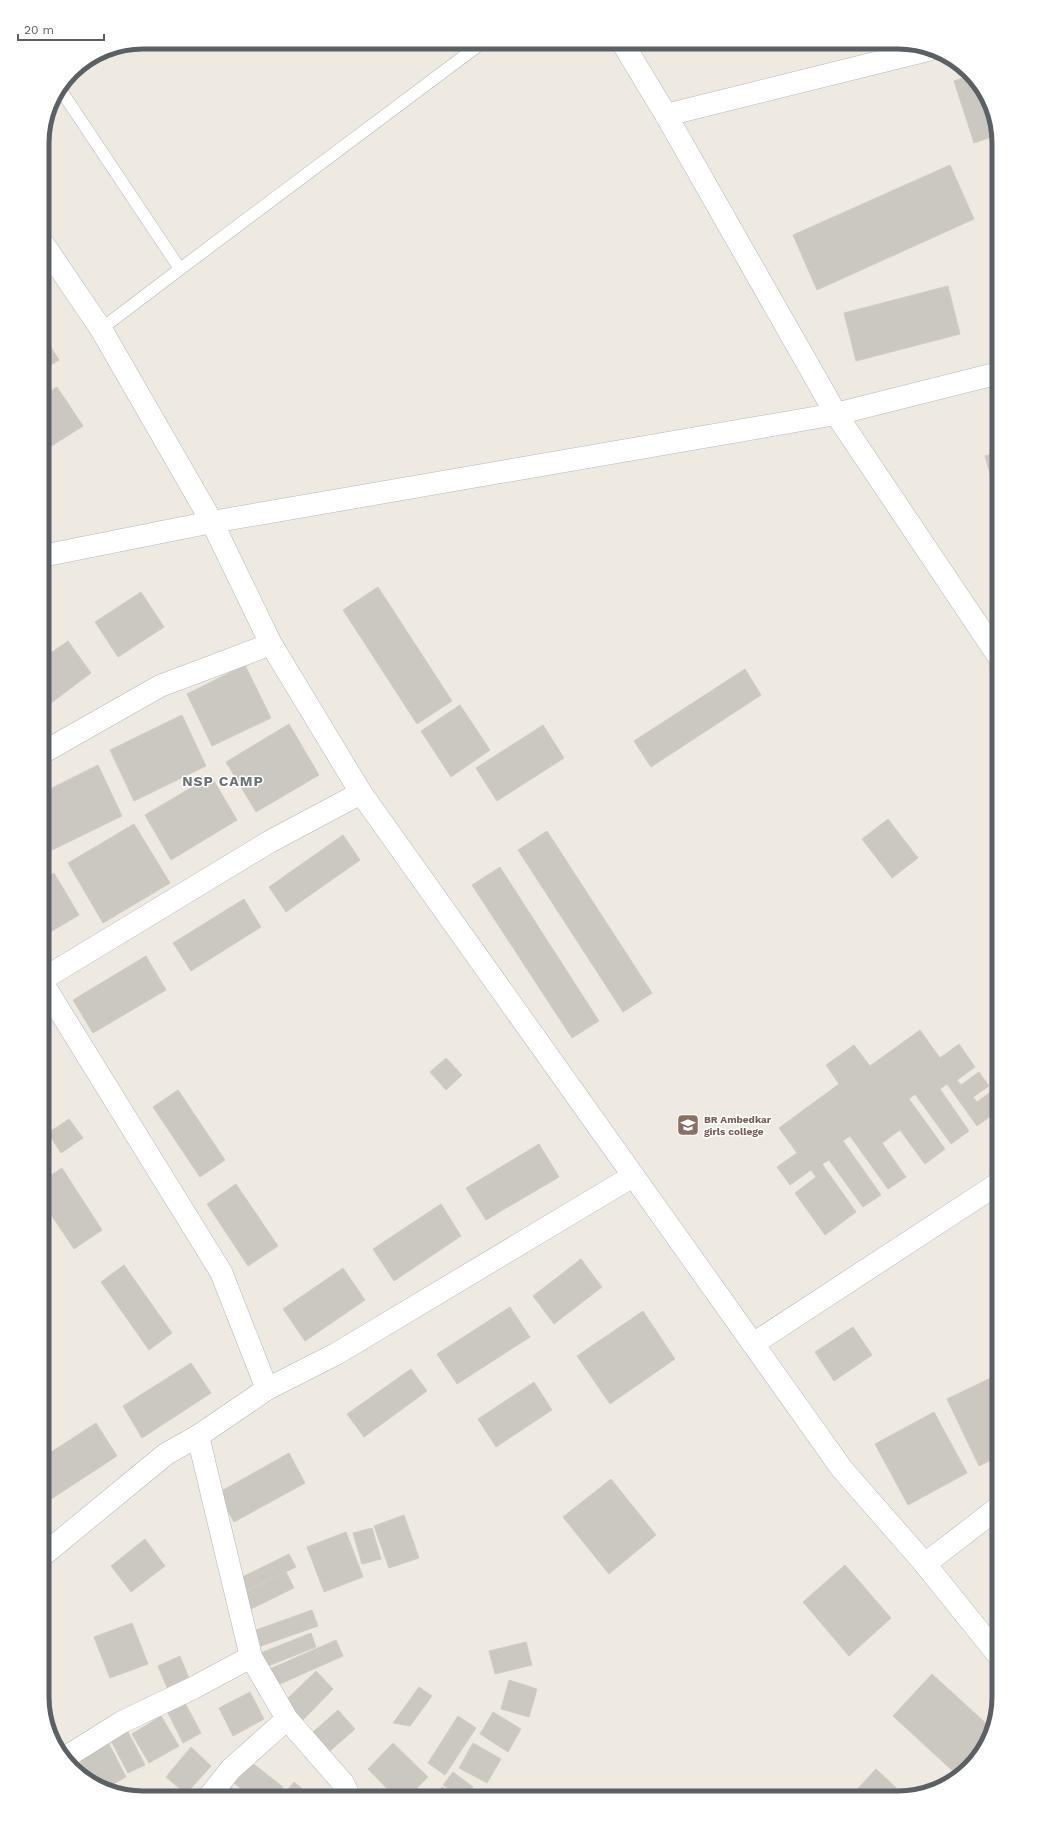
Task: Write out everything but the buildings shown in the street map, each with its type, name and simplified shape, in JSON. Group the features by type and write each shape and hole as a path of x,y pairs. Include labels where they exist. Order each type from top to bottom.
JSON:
{"street":[{"path":"626,49 666,115 836,414 992,648"},
{"path":"666,115 920,52"},
{"path":"49,265 101,329 212,522 271,644 361,793 842,1469 925,1564 992,1647"},
{"path":"49,555 212,522 836,414 992,375"},
{"path":"49,749 160,686 271,644"},
{"path":"49,976 269,842 361,793"},
{"path":"49,996 222,1272 267,1389"},
{"path":"49,1550 166,1454 198,1436 267,1389 336,1354 633,1176"},
{"path":"754,1344 992,1188"},
{"path":"198,1436 251,1657 287,1719 343,1783 347,1791"},
{"path":"925,1564 992,1512"},
{"path":"69,1755 122,1722 251,1657"},
{"path":"214,1791 231,1769 287,1719"}],"lane":[{"path":"101,329 474,49"},
{"path":"63,94 180,269"}],"place":[{"name":"BR Ambedkar girls college","path":"688,1125"}],"district":[{"name":"NSP CAMP","path":"223,781"}]}
